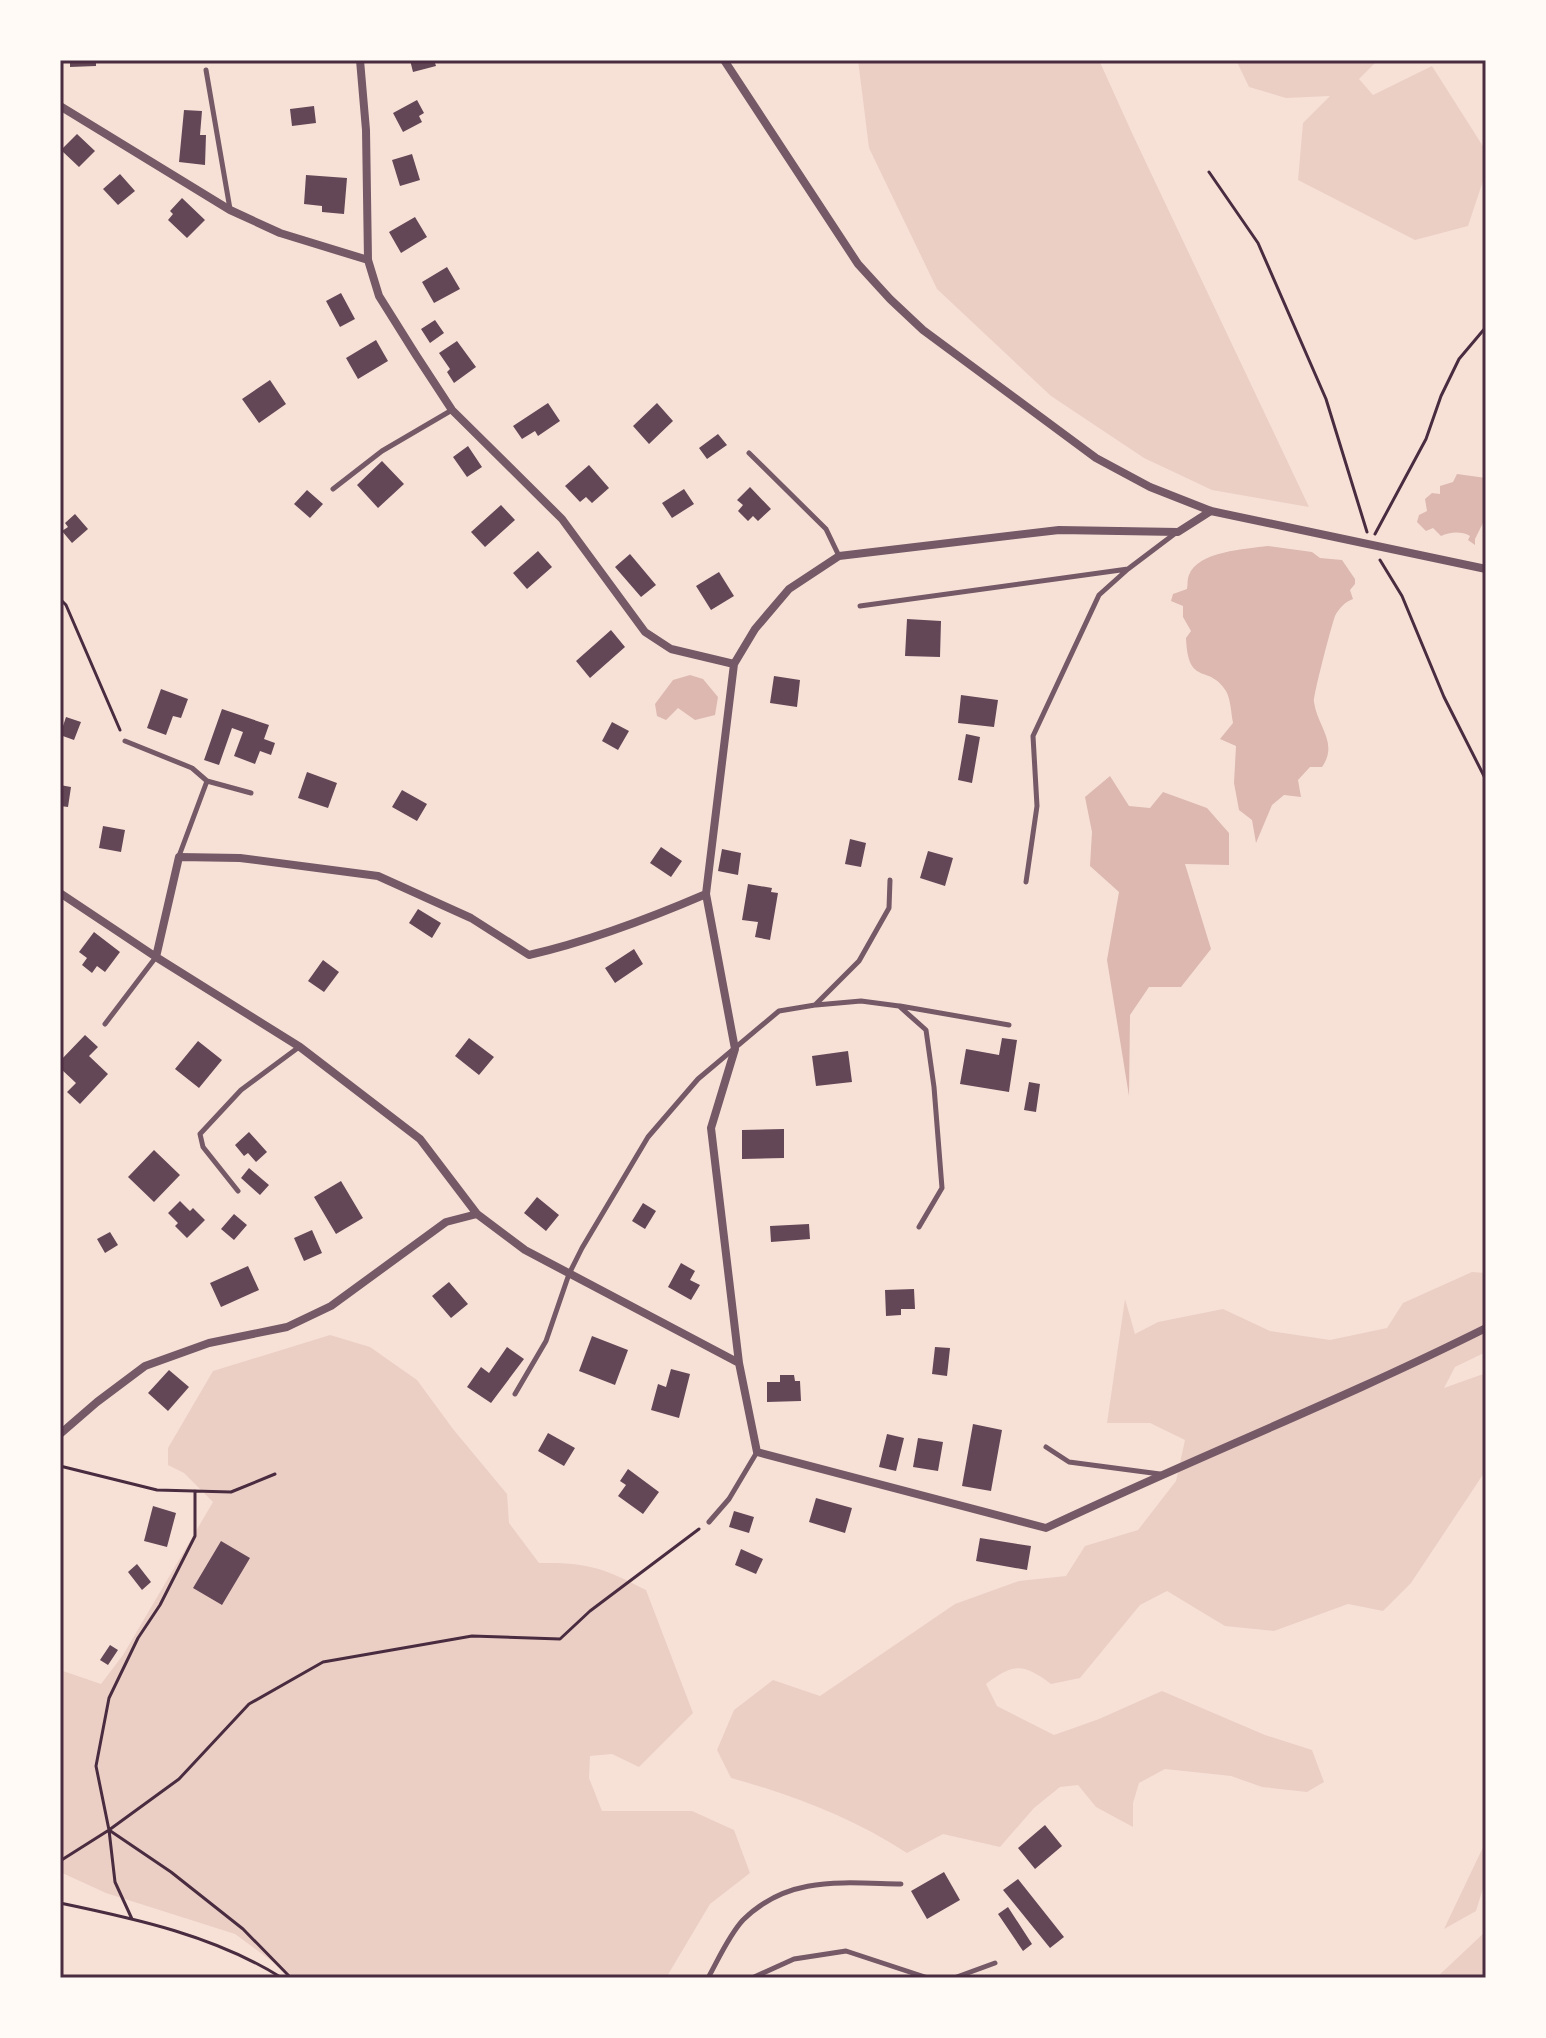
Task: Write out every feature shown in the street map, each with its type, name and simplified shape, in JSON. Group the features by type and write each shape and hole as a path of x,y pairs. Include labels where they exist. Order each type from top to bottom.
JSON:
{"street":[{"path":"360,60 366,130 368,260 379,296 452,410 562,519 645,632 671,649 734,664"},
{"path":"724,60 858,264 923,330 1096,458 1150,487 1211,511 1486,569"},
{"path":"60,106 230,210 280,233 368,260"},
{"path":"1211,511 1178,532 1059,530 839,556 789,589 755,629 734,664 706,894 735,1049 711,1128 739,1363 757,1452 1046,1528 1426,1358 1486,1328"},
{"path":"156,957 179,857 240,858 378,876 471,918 529,955 566,947 640,923 706,894"},
{"path":"60,893 300,1047 420,1139 477,1214 525,1250 739,1363"},
{"path":"60,1434 145,1366 209,1343 287,1327 331,1306 446,1222 477,1214"}],"lane":[{"path":"206,70 230,210"},
{"path":"333,489 382,451 452,410"},
{"path":"749,453 826,529 839,556"},
{"path":"1026,882 1037,806 1033,736 1099,595 1178,532"},
{"path":"860,606 1128,569"},
{"path":"125,741 192,768 207,781 251,793"},
{"path":"179,857 207,781"},
{"path":"815,1005 859,961 889,908 890,880"},
{"path":"105,1024 156,957"},
{"path":"515,1394 546,1341 569,1274 648,1137 698,1079 779,1011 861,1001 1009,1025"},
{"path":"899,1006 926,1030 934,1087 942,1188 919,1227"},
{"path":"238,1191 203,1147 200,1134 241,1090 300,1047"},
{"path":"1046,1447 1069,1462 1161,1474"},
{"path":"709,1522 729,1499 757,1452"},
{"path":"708,1978 742,1921 777,1894 827,1883 901,1884"},
{"path":"752,1978 794,1959 846,1951 928,1978"},
{"path":"954,1978 995,1963"}],"path":[{"path":"1209,172 1258,243 1326,399 1370,543 1402,596 1444,697 1486,780"},
{"path":"1370,543 1426,439 1441,396 1459,359 1486,327"},
{"path":"60,599 66,605 125,741"},
{"path":"60,1466 157,1490 231,1492 275,1474"},
{"path":"132,1919 115,1882 109,1830 96,1766 109,1698 138,1638 160,1605 195,1536 195,1491"},
{"path":"60,1861 179,1779 249,1704 323,1662 472,1636 560,1639 590,1611 709,1522"},
{"path":"109,1830 171,1872 243,1929 291,1978"},
{"path":"60,1903 132,1919 208,1941 282,1978"}],"shaded area":[{"path":"858,60 1099,60 1309,507 1212,490 1144,458 1051,396 937,289 869,148"},
{"path":"1236,60 1378,60 1359,79 1373,95 1432,66 1486,151 1486,172 1468,226 1415,240 1298,180 1303,123 1330,96 1286,98 1249,87"},
{"path":"1457,474 1486,478 1486,517 1475,545 1468,540 1470,536 1467,534 1441,536 1433,528 1426,531 1417,522 1419,515 1427,511 1425,499 1432,493 1440,494 1440,486 1453,482"},
{"path":"1268,546 1342,560 1355,584 1350,590 1353,599 1342,606 1335,616 1314,697 1328,742 1327,758 1322,767 1310,767 1298,780 1301,797 1284,795 1272,805 1256,843 1252,820 1239,810 1234,783 1236,746 1220,739 1233,723 1228,695 1219,683 1200,673 1191,663 1186,638 1191,631 1183,617 1183,606 1171,601 1173,594 1187,589 1189,575 1202,561 1236,550"},
{"path":"690,675 703,679 718,697 715,715 695,720 678,708 666,720 657,716 655,704 673,680"},
{"path":"1110,776 1129,806 1150,808 1163,792 1207,808 1229,833 1229,865 1185,864 1211,949 1181,987 1149,987 1130,1015 1129,1096 1107,960 1119,892 1090,866 1092,832 1085,797"},
{"path":"1472,1272 1486,1273 1486,1352 1455,1367 1444,1388 1486,1373 1486,1470 1411,1583 1383,1611 1348,1604 1274,1631 1225,1626 1167,1591 1140,1605 1080,1678 1051,1684 1033,1672 1018,1668 1004,1672 986,1684 997,1706 1054,1735 1162,1691 1265,1735 1312,1750 1324,1782 1307,1792 1262,1787 1231,1776 1165,1769 1139,1783 1133,1803 1133,1827 1096,1807 1078,1785 1060,1787 1034,1808 1000,1847 943,1834 907,1853 822,1809 731,1778 717,1750 734,1710 773,1680 820,1696 955,1604 1019,1581 1066,1576 1085,1546 1138,1530 1176,1481 1185,1440 1150,1423 1107,1423 1125,1299 1135,1334 1158,1322 1223,1309 1270,1331 1330,1340 1387,1328 1403,1303"},
{"path":"330,1335 370,1347 417,1380 507,1494 509,1523 539,1563 595,1568 646,1590 693,1713 639,1767 612,1754 590,1756 589,1778 602,1811 692,1811 734,1830 750,1873 710,1904 666,1978 295,1978 235,1934 106,1893 60,1872 60,1670 101,1684 123,1655 213,1502 184,1473 168,1465 168,1448 213,1371"},
{"path":"1486,1841 1486,1879 1476,1911 1444,1929"},
{"path":"1486,1931 1486,1978 1436,1978"}],"building":[{"path":"70,60 96,60 96,66 70,67"},
{"path":"410,60 434,60 436,66 413,72"},
{"path":"417,100 424,113 419,116 422,122 403,132 393,113"},
{"path":"314,106 316,123 292,126 290,109"},
{"path":"184,110 202,111 200,135 206,135 205,165 179,162"},
{"path":"77,134 95,151 79,167 61,150"},
{"path":"412,154 420,180 400,186 392,160"},
{"path":"120,174 135,191 118,205 103,189"},
{"path":"306,175 347,178 344,214 322,212 322,206 304,204"},
{"path":"182,198 205,220 187,238 168,220 173,214 170,211"},
{"path":"415,217 427,237 401,253 389,232"},
{"path":"447,267 460,289 434,303 422,282"},
{"path":"341,293 355,319 340,327 326,301"},
{"path":"435,320 444,333 430,343 421,329"},
{"path":"376,340 388,361 358,379 346,358"},
{"path":"457,341 476,367 454,383 447,372 450,369 439,353"},
{"path":"270,380 286,404 259,423 242,399"},
{"path":"548,403 560,421 538,436 535,431 522,439 513,426"},
{"path":"657,403 673,421 649,444 633,426"},
{"path":"718,434 727,445 707,459 699,448"},
{"path":"468,446 482,467 467,477 453,457"},
{"path":"382,461 404,484 378,508 357,485"},
{"path":"589,465 609,488 592,503 586,497 580,502 565,486"},
{"path":"750,487 771,509 758,521 753,516 748,521 738,511 743,505 737,500"},
{"path":"684,489 694,504 672,518 662,503"},
{"path":"307,490 323,504 310,518 294,504"},
{"path":"501,505 515,520 485,547 471,532"},
{"path":"75,514 88,529 72,543 62,531 68,527 65,523"},
{"path":"538,551 552,567 527,589 513,573"},
{"path":"630,554 656,585 641,597 615,567"},
{"path":"719,572 734,596 711,610 696,586"},
{"path":"907,619 941,621 940,657 905,656"},
{"path":"611,630 625,647 590,678 576,661"},
{"path":"774,676 800,680 797,707 770,703"},
{"path":"161,689 188,699 181,718 173,716 166,735 147,728"},
{"path":"961,695 998,700 994,727 958,723"},
{"path":"222,709 269,725 264,739 275,743 271,755 260,751 255,764 234,756 243,732 232,728 219,765 204,760"},
{"path":"66,717 81,722 74,740 60,735"},
{"path":"612,722 629,731 618,750 602,741"},
{"path":"966,734 980,737 972,783 958,780"},
{"path":"307,772 337,783 328,808 298,798"},
{"path":"60,785 71,787 68,807 60,806"},
{"path":"402,790 427,804 417,821 392,807"},
{"path":"103,826 125,830 121,852 99,848"},
{"path":"850,839 866,843 861,867 845,864"},
{"path":"661,847 682,861 671,877 650,863"},
{"path":"722,849 741,853 738,875 718,871"},
{"path":"928,851 953,858 945,886 920,878"},
{"path":"748,884 772,888 771,892 778,893 770,940 755,937 758,922 742,920"},
{"path":"418,909 441,923 432,938 409,923"},
{"path":"94,932 120,952 105,972 97,966 92,973 82,965 87,958 79,952"},
{"path":"634,949 643,964 615,983 605,968"},
{"path":"323,960 339,972 324,992 308,981"},
{"path":"85,1035 98,1047 89,1056 108,1074 80,1104 67,1092 76,1083 60,1068 60,1061"},
{"path":"469,1038 494,1057 479,1075 455,1056"},
{"path":"1002,1038 1017,1040 1009,1092 960,1084 966,1049 999,1055"},
{"path":"198,1041 222,1060 199,1088 175,1069"},
{"path":"848,1051 852,1082 816,1086 812,1056"},
{"path":"1029,1082 1040,1084 1036,1112 1024,1110"},
{"path":"784,1129 784,1158 742,1159 742,1130"},
{"path":"249,1132 267,1152 256,1162 248,1153 244,1156 235,1145"},
{"path":"154,1150 180,1175 154,1202 128,1177"},
{"path":"249,1168 269,1185 260,1195 241,1178"},
{"path":"341,1181 363,1218 336,1234 314,1197"},
{"path":"537,1197 559,1215 546,1231 524,1213"},
{"path":"180,1201 205,1220 187,1238 168,1213"},
{"path":"643,1203 656,1211 645,1229 632,1221"},
{"path":"234,1214 247,1225 234,1240 221,1229"},
{"path":"809,1224 810,1239 771,1242 770,1226"},
{"path":"312,1230 322,1253 304,1261 294,1238"},
{"path":"110,1232 118,1245 105,1253 97,1239"},
{"path":"681,1263 695,1271 690,1280 700,1285 691,1300 668,1287"},
{"path":"248,1266 259,1290 221,1307 210,1283"},
{"path":"449,1282 468,1304 451,1318 432,1296"},
{"path":"914,1289 915,1309 901,1309 901,1315 886,1316 885,1290"},
{"path":"592,1336 628,1350 615,1385 579,1371"},
{"path":"507,1347 524,1359 491,1403 467,1387 481,1367 489,1373"},
{"path":"935,1347 950,1348 947,1376 932,1374"},
{"path":"671,1369 690,1374 679,1418 651,1410 658,1384 666,1387"},
{"path":"169,1370 189,1387 168,1411 148,1393"},
{"path":"780,1375 794,1375 795,1381 800,1381 801,1401 767,1402 767,1382 780,1382"},
{"path":"973,1424 1002,1430 991,1491 962,1486"},
{"path":"548,1433 575,1448 564,1466 538,1451"},
{"path":"887,1434 904,1438 896,1471 879,1467"},
{"path":"918,1438 943,1442 938,1471 913,1467"},
{"path":"628,1469 659,1492 643,1514 618,1496 626,1485 620,1481"},
{"path":"816,1498 852,1508 845,1533 809,1522"},
{"path":"153,1506 176,1513 167,1547 144,1541"},
{"path":"734,1511 754,1517 749,1533 729,1527"},
{"path":"980,1538 1031,1546 1027,1570 976,1561"},
{"path":"221,1541 250,1558 222,1605 193,1588"},
{"path":"741,1549 763,1559 756,1574 735,1565"},
{"path":"137,1564 151,1582 142,1590 128,1572"},
{"path":"110,1645 118,1650 108,1665 100,1660"},
{"path":"1045,1825 1062,1846 1035,1869 1018,1848"},
{"path":"944,1872 960,1900 927,1919 911,1891"},
{"path":"1018,1879 1064,1937 1050,1948 1003,1890"},
{"path":"1008,1907 1032,1944 1023,1951 998,1914"}]}
